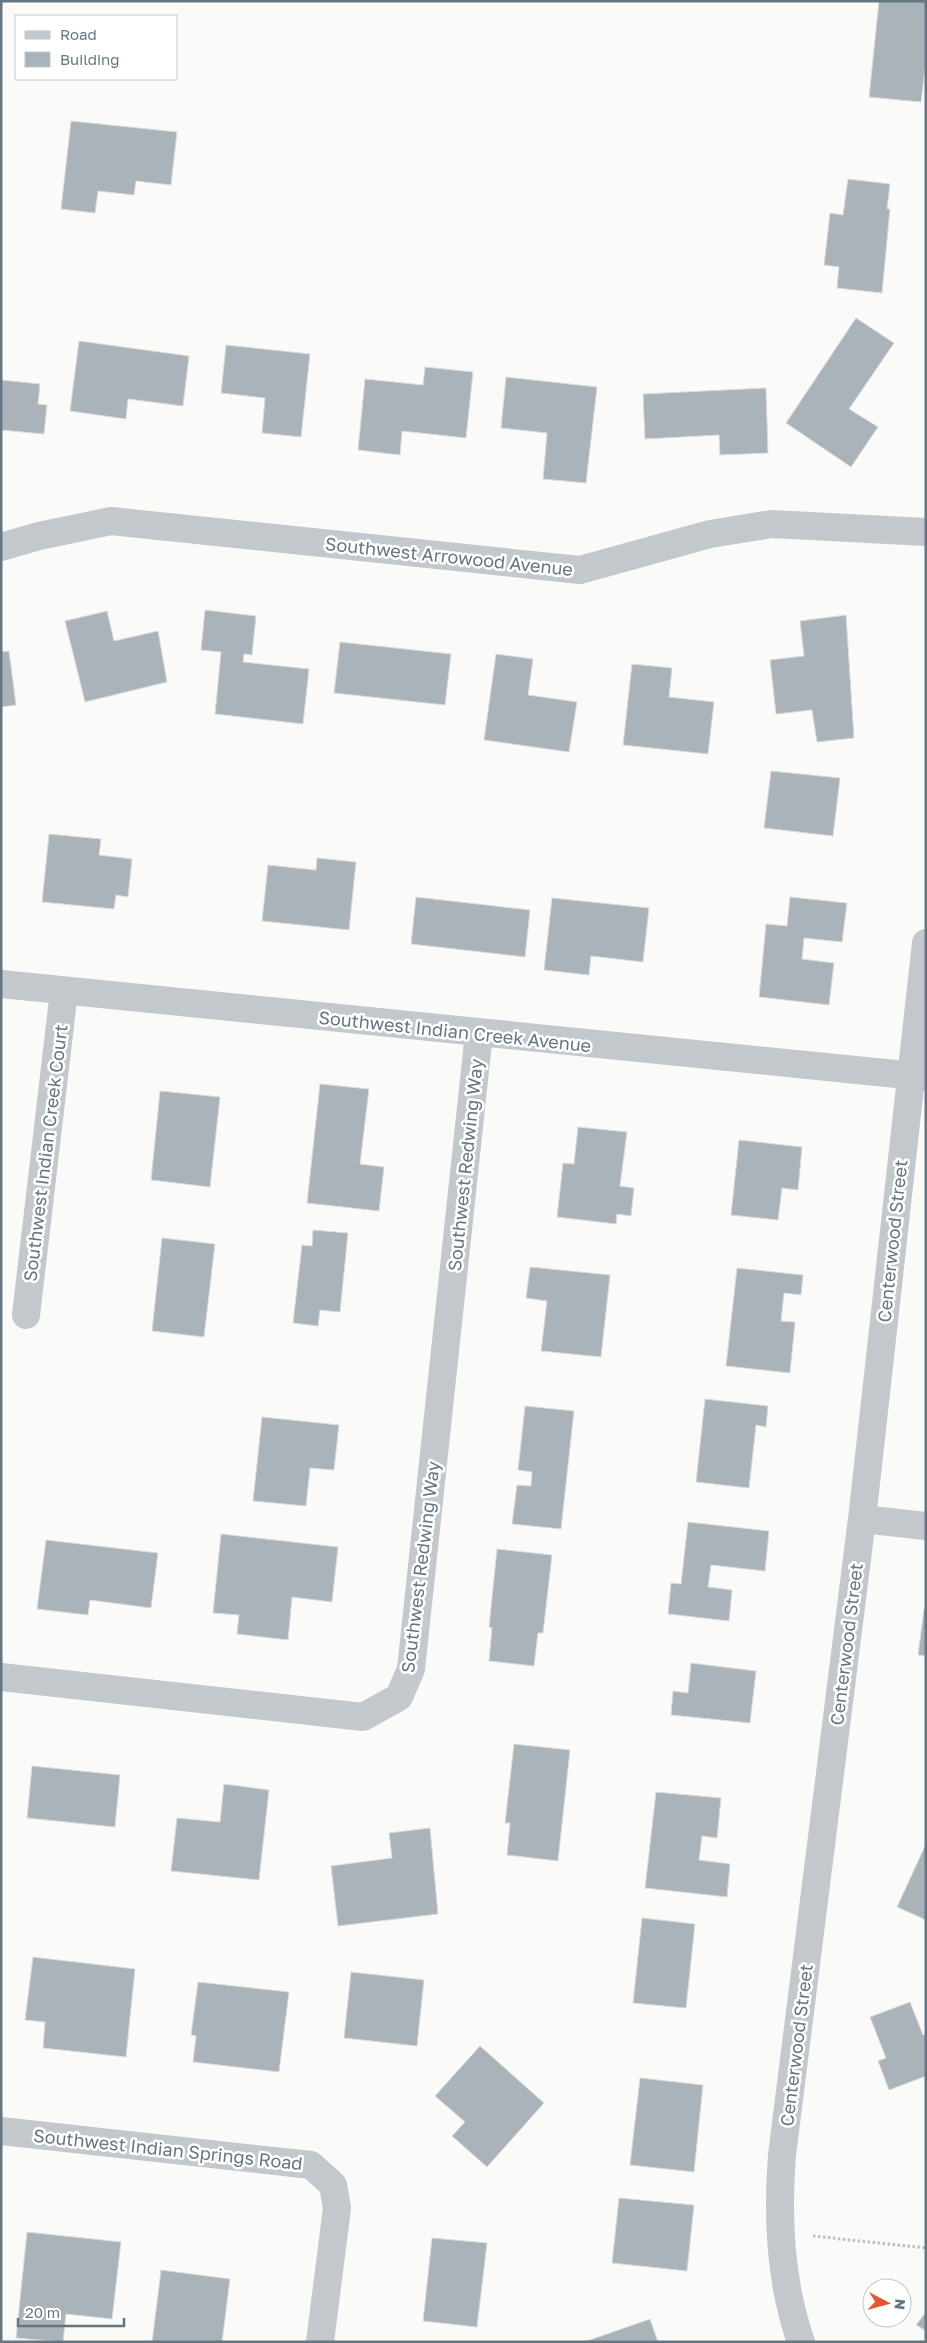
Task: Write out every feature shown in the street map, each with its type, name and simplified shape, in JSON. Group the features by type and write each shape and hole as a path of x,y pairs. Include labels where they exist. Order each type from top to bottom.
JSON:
{"street":[{"name":"Southwest Arrowood Avenue","path":"1,547 39,536 111,522 580,570 710,534 772,524 926,532"},
{"name":"Centerwood Street","path":"801,2342 785,2283 780,2233 782,2155 918,1076 926,943"},
{"name":"Southwest Indian Creek Avenue","path":"1,984 918,1076"},
{"name":"Southwest Indian Creek Court","path":"26,1315 64,991"},
{"name":"Southwest Redwing Way","path":"1,1677 363,1717 398,1697 411,1669 479,1033"},
{"path":"862,1519 926,1526"},
{"name":"Southwest Indian Springs Road","path":"1,2131 311,2165 332,2184 337,2208 320,2342"}],"path":[{"path":"780,2233 926,2248"}],"building":[{"path":"879,1 926,1 926,61 921,102 869,97"},
{"path":"71,121 177,132 171,185 136,181 134,195 98,191 95,213 61,209"},
{"path":"848,179 890,184 887,209 890,209 882,293 837,288 839,267 824,265 830,213 843,215"},
{"path":"856,318 894,343 849,409 878,427 851,467 786,423"},
{"path":"79,341 189,356 183,406 128,399 126,419 70,411"},
{"path":"226,345 310,354 301,437 262,433 265,398 221,393"},
{"path":"425,367 473,372 466,438 402,431 400,455 358,450 365,379 423,385"},
{"path":"506,377 597,387 586,483 543,479 547,433 501,428"},
{"path":"1,380 40,384 38,404 47,405 44,434 1,430"},
{"path":"766,388 768,453 720,455 719,435 645,439 643,394"},
{"path":"205,610 256,616 252,655 244,654 243,662 309,669 303,724 215,714 221,652 201,650"},
{"path":"107,611 114,641 158,631 167,682 85,702 65,621"},
{"path":"846,615 854,738 817,742 812,710 776,714 770,660 804,656 800,621"},
{"path":"340,642 451,654 445,705 334,693"},
{"path":"9,651 16,705 1,707 1,652"},
{"path":"496,654 533,659 528,695 577,702 569,752 484,740"},
{"path":"632,664 672,668 669,697 714,702 708,754 623,745"},
{"path":"771,771 840,778 833,836 764,828"},
{"path":"49,834 101,839 99,855 132,859 128,897 116,895 114,909 42,902"},
{"path":"317,858 356,862 349,930 262,921 268,865 316,870"},
{"path":"416,897 530,910 525,957 411,944"},
{"path":"790,897 847,903 842,942 804,938 802,959 834,963 829,1005 759,997 766,924 787,926"},
{"path":"552,898 649,908 643,962 591,956 589,975 544,970"},
{"path":"320,1084 369,1089 360,1164 384,1167 379,1211 307,1203"},
{"path":"160,1091 220,1097 210,1187 151,1180"},
{"path":"578,1127 627,1132 620,1186 634,1188 631,1216 617,1214 616,1224 557,1217 563,1163 574,1164"},
{"path":"739,1140 802,1147 798,1190 782,1188 778,1220 731,1215"},
{"path":"313,1230 348,1233 340,1312 320,1310 318,1326 293,1323 302,1245 312,1246"},
{"path":"162,1238 215,1244 204,1337 152,1331"},
{"path":"530,1267 610,1275 601,1357 541,1351 547,1301 526,1298"},
{"path":"737,1268 803,1275 801,1295 784,1293 781,1321 795,1322 790,1373 726,1366"},
{"path":"705,1399 768,1406 766,1427 756,1425 749,1488 696,1482"},
{"path":"525,1406 574,1411 561,1529 512,1524 517,1485 531,1486 532,1472 518,1470"},
{"path":"262,1417 339,1425 334,1470 310,1468 306,1506 253,1501"},
{"path":"688,1522 769,1531 765,1571 711,1565 708,1587 732,1590 729,1621 668,1614 671,1583 681,1584"},
{"path":"221,1534 338,1547 332,1602 292,1597 288,1640 237,1634 239,1615 213,1613"},
{"path":"46,1540 158,1553 151,1608 90,1600 88,1615 37,1609"},
{"path":"497,1549 552,1555 543,1633 538,1633 534,1666 489,1661 492,1628 489,1627"},
{"path":"924,1609 926,1609 926,1656 918,1655"},
{"path":"691,1663 756,1671 750,1723 671,1715 673,1691 688,1693"},
{"path":"514,1744 570,1750 558,1861 507,1855 510,1823 505,1823"},
{"path":"32,1766 120,1775 115,1827 27,1818"},
{"path":"224,1784 269,1790 259,1880 171,1871 177,1818 220,1822"},
{"path":"656,1792 721,1798 717,1838 702,1836 699,1860 730,1864 727,1897 645,1888"},
{"path":"430,1828 438,1914 338,1926 331,1866 392,1858 389,1833"},
{"path":"926,1844 926,1920 897,1907"},
{"path":"642,1918 695,1924 686,2008 633,2003"},
{"path":"33,1957 135,1969 126,2057 43,2048 45,2022 25,2020"},
{"path":"351,1972 424,1980 417,2046 344,2038"},
{"path":"198,1982 289,1992 279,2072 193,2062 196,2036 191,2035"},
{"path":"910,2002 923,2035 926,2034 926,2076 889,2090 878,2061 886,2058 870,2017"},
{"path":"480,2046 544,2103 487,2167 452,2136 465,2122 435,2096"},
{"path":"640,2078 703,2085 694,2172 630,2165"},
{"path":"619,2198 694,2205 687,2271 612,2263"},
{"path":"27,2232 121,2242 112,2319 66,2314 63,2342 16,2338"},
{"path":"432,2238 487,2243 477,2327 423,2321"},
{"path":"161,2270 230,2279 222,2342 152,2342"},
{"path":"926,2312 926,2331 916,2325"},
{"path":"650,2319 658,2342 584,2342"}]}
